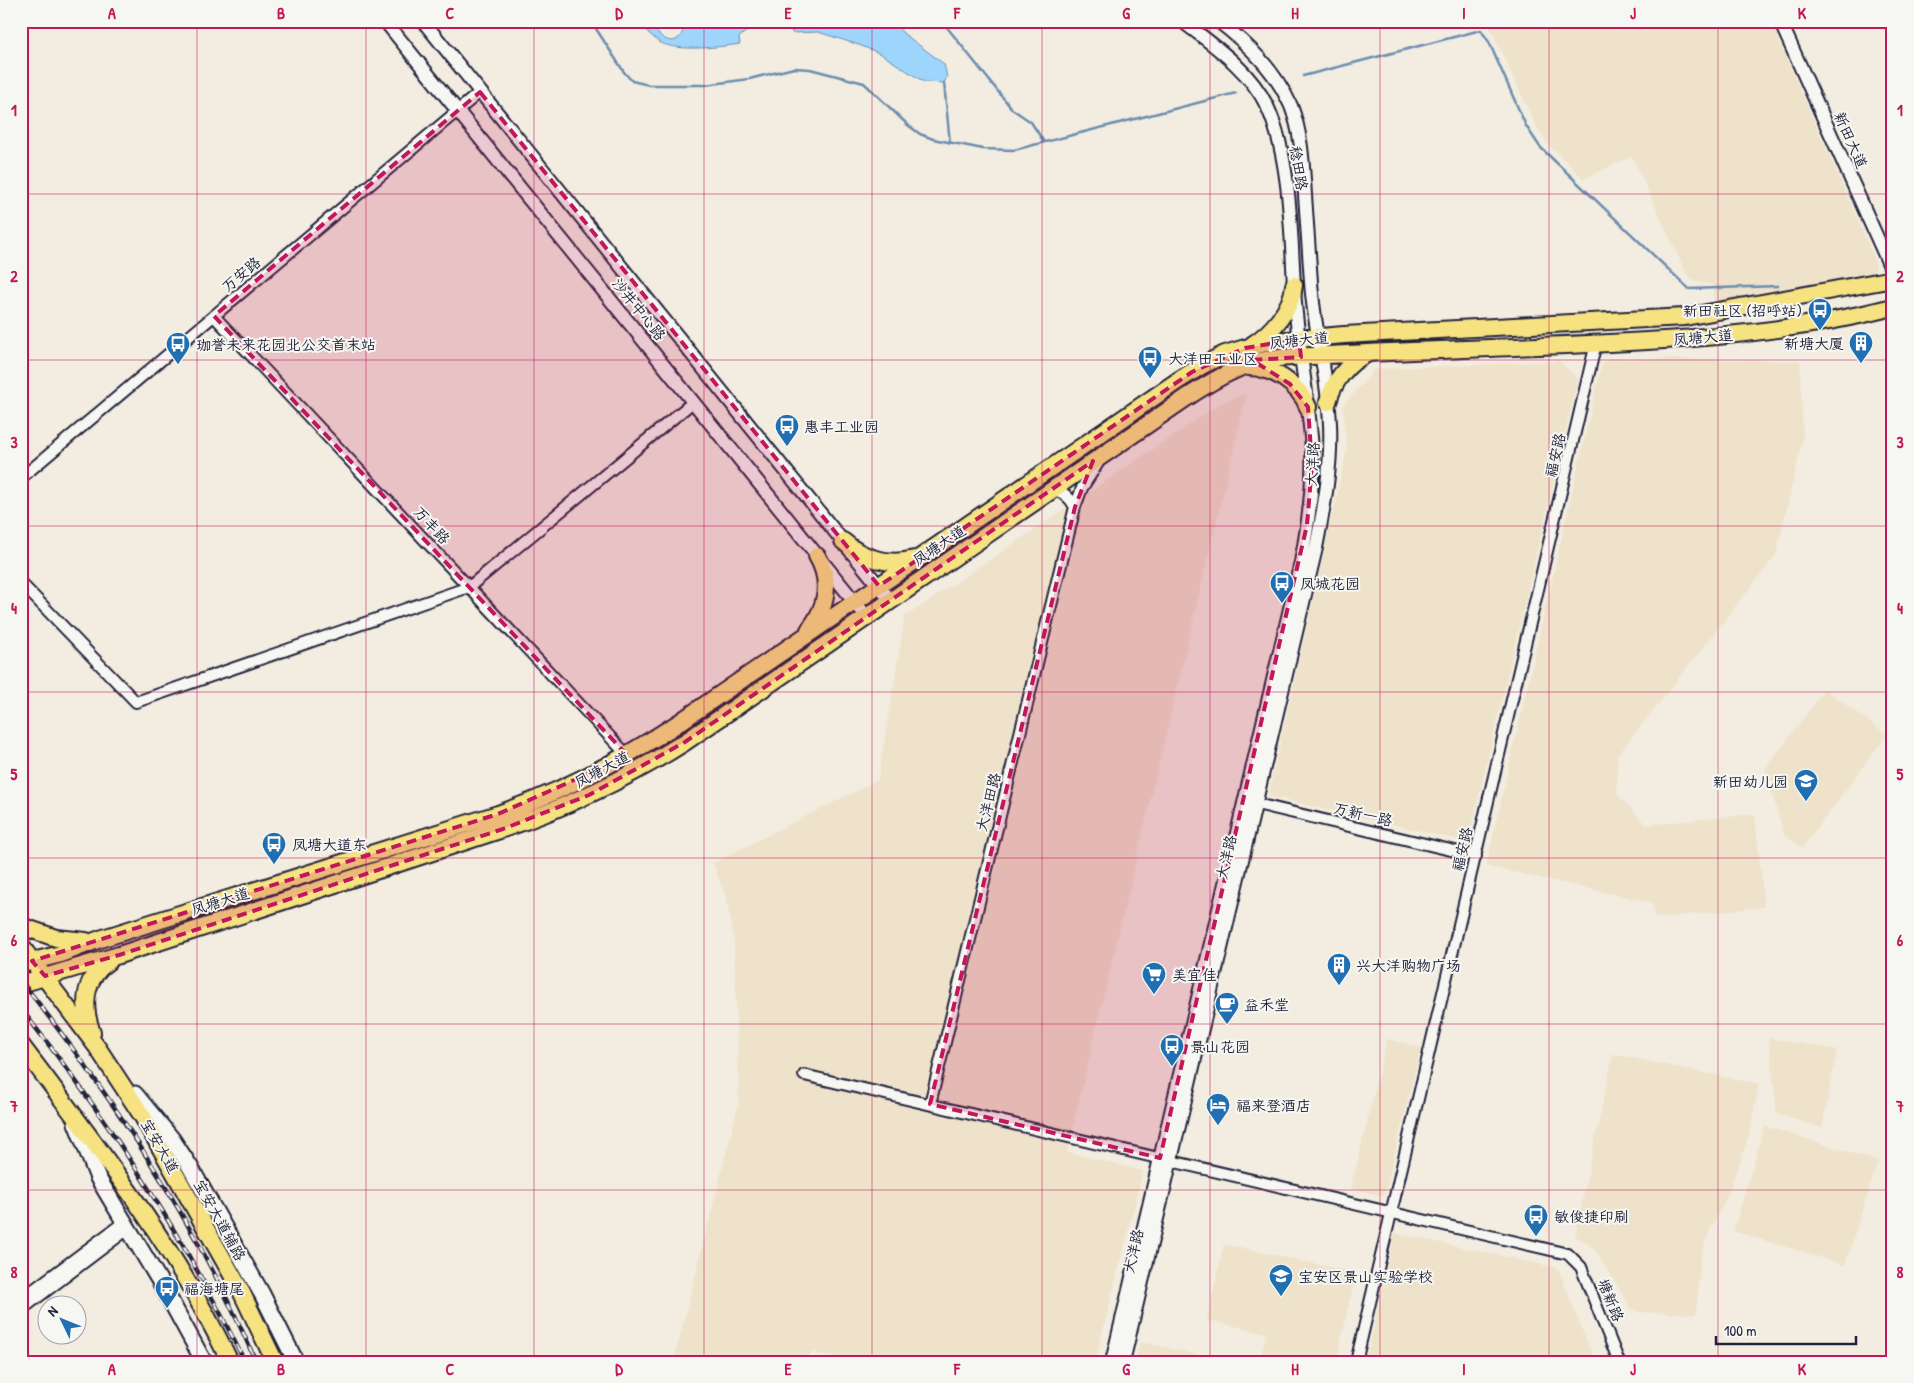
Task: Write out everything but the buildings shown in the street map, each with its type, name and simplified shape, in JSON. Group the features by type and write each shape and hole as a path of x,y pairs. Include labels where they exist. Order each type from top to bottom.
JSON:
{"main road":[{"name":"凤塘大道","path":"27,962 61,954 100,939 516,808 575,784 628,756 677,724 1185,376 1214,359 1250,346 1274,341 1657,320 1715,313 1893,279"},
{"path":"1250,346 1280,318 1292,298 1294,285"},
{"path":"1775,302 1779,329"},
{"name":"凤塘大道","path":"21,984 119,955 503,829 583,798 645,767 685,742 1192,394 1240,368 1262,361 1302,357 1689,338 1779,329 1841,319 1893,307"},
{"path":"1328,402 1334,386 1345,371 1369,353"},
{"path":"1240,368 1259,368 1278,376 1298,392 1308,407"},
{"path":"843,541 863,555 887,562 907,561 922,556"},
{"path":"800,640 815,623 824,600 826,580 823,567 817,556"},
{"path":"21,926 46,936 67,940 100,939"},
{"name":"宝安大道","path":"21,946 27,962 45,976 110,1065 143,1117 240,1288 274,1362"},
{"path":"97,1047 85,1010 88,988 98,969 119,955"},
{"path":"21,1045 132,1196 176,1264 230,1362"},
{"path":"21,1053 36,1065"},
{"name":"宝安大道辅路","path":"110,1065 172,1139 189,1165 262,1294 296,1362"},
{"path":"73,1116 98,1178 162,1285 204,1362"}],"street":[{"name":"沙井中心路","path":"386,21 867,617"},
{"name":"沙井中心路","path":"423,21 891,600"},
{"name":"稔田路","path":"1182,21 1218,49 1254,85 1266,105 1276,130 1283,165 1302,357"},
{"name":"稔田路","path":"1218,21 1248,46 1269,68 1281,86 1295,118 1302,160 1313,308 1321,356"},
{"name":"新田大道","path":"1780,21 1893,273"},
{"name":"万安路","path":"21,478 480,92"},
{"name":"万丰路","path":"214,316 628,756"},
{"name":"福安路","path":"1356,1362 1596,343"},
{"name":"大洋路","path":"1124,1362 1166,1159 1250,802 1320,528 1330,454 1328,402 1321,356"},
{"name":"大洋路","path":"1250,802 1304,544 1312,465 1302,357"},
{"path":"21,583 136,702 469,587 693,402"},
{"name":"大洋田路","path":"930,1104 1075,506 1087,479 1107,452"},
{"path":"1050,491 1063,493 1075,506"},
{"name":"万新一路","path":"1250,802 1476,856"},
{"path":"804,1075 1391,1212"},
{"name":"大洋路","path":"1112,1362 1166,1159"},
{"name":"塘新路","path":"1391,1212 1568,1254 1581,1266 1619,1362"},
{"path":"21,1299 126,1225"},
{"path":"21,1310 126,1225"}],"highlighted area":[{"path":"480,92 879,586 1192,372 1245,348 1299,339 1301,357 1252,360 1290,384 1308,407 1312,465 1307,525 1160,1158 930,1104 1075,507 1093,461 685,742 589,795 503,829 119,955 45,976 32,961 498,814 628,756 214,316"}],"shaded area":[{"path":"1487,21 1770,21 1874,257 1876,268 1872,273 1835,283 1724,306 1714,301 1714,285 1693,280 1687,275 1632,156 1584,179 1548,144 1537,128"},
{"path":"1609,358 1800,361 1803,438 1776,555 1617,756 1617,794 1646,825 1755,814 1764,907 1655,918 1653,903 1486,866 1601,367"},
{"path":"1559,361 1578,379 1468,842 1268,796 1347,451 1343,406 1375,369"},
{"name":"大洋田工业区","path":"1247,393 1067,1152 1143,1171 1095,1362 855,1362 812,1352 806,1362 700,1362 675,1356 739,1102 734,942 727,901 713,863 878,780 905,617 1221,403"},
{"name":"新田幼儿园","path":"1825,689 1887,735 1802,848 1784,835 1765,769"},
{"path":"1769,1038 1837,1050 1822,1128 1777,1114"},
{"path":"1387,1039 1421,1047 1384,1196 1351,1188"},
{"path":"1613,1054 1759,1084 1749,1135 1723,1205 1710,1230 1701,1255 1696,1314 1639,1312 1632,1309 1597,1253 1588,1243 1575,1236"},
{"path":"1765,1126 1878,1161 1845,1265 1733,1231"},
{"path":"1395,1233 1558,1268 1595,1362 1366,1362"},
{"name":"宝安区景山实验学校","path":"1224,1244 1356,1273 1336,1362 1260,1362 1266,1333 1207,1320"},
{"path":"1140,1342 1230,1362 1135,1362"}],"water":[{"path":"638,21 649,21 663,38 674,41 682,33 684,21 766,21 751,28 742,35 739,38 740,44 689,48 669,46 661,43"},
{"path":"785,21 893,21 903,33 944,64 947,77 944,83 924,82 881,54 818,32 792,33 791,27"}],"waterway":[{"path":"591,21 624,72 632,81 649,85 705,85 749,79 794,68 810,69 864,83 920,134 933,139 983,149 1014,150 1236,93"},
{"path":"942,21 1012,109 1031,122 1044,142"},
{"path":"1303,76 1481,30 1489,42 1526,126 1540,147 1689,289 1778,286"},
{"path":"944,83 950,143"}],"railway":[{"path":"21,981 89,1070 151,1164 207,1261 233,1311 256,1362"},
{"path":"21,1009 84,1093 143,1180 196,1269 245,1362"}],"place":[{"name":"新田社区 (招呼站)","path":"1820,331"},
{"name":"新塘大厦","path":"1861,364"},
{"name":"珈誉未来花园北公交首末站","path":"178,365"},
{"name":"大洋田工业区","path":"1150,379"},
{"name":"惠丰工业园","path":"787,447"},
{"name":"凤城花园","path":"1282,604"},
{"name":"新田幼儿园","path":"1806,802"},
{"name":"凤塘大道东","path":"274,865"},
{"name":"兴大洋购物广场","path":"1339,986"},
{"name":"美宜佳","path":"1154,995"},
{"name":"益禾堂","path":"1227,1025"},
{"name":"景山花园","path":"1172,1067"},
{"name":"福来登酒店","path":"1218,1126"},
{"name":"敏俊捷印刷","path":"1536,1237"},
{"name":"宝安区景山实验学校","path":"1281,1297"},
{"name":"福海塘尾","path":"167,1309"}]}
